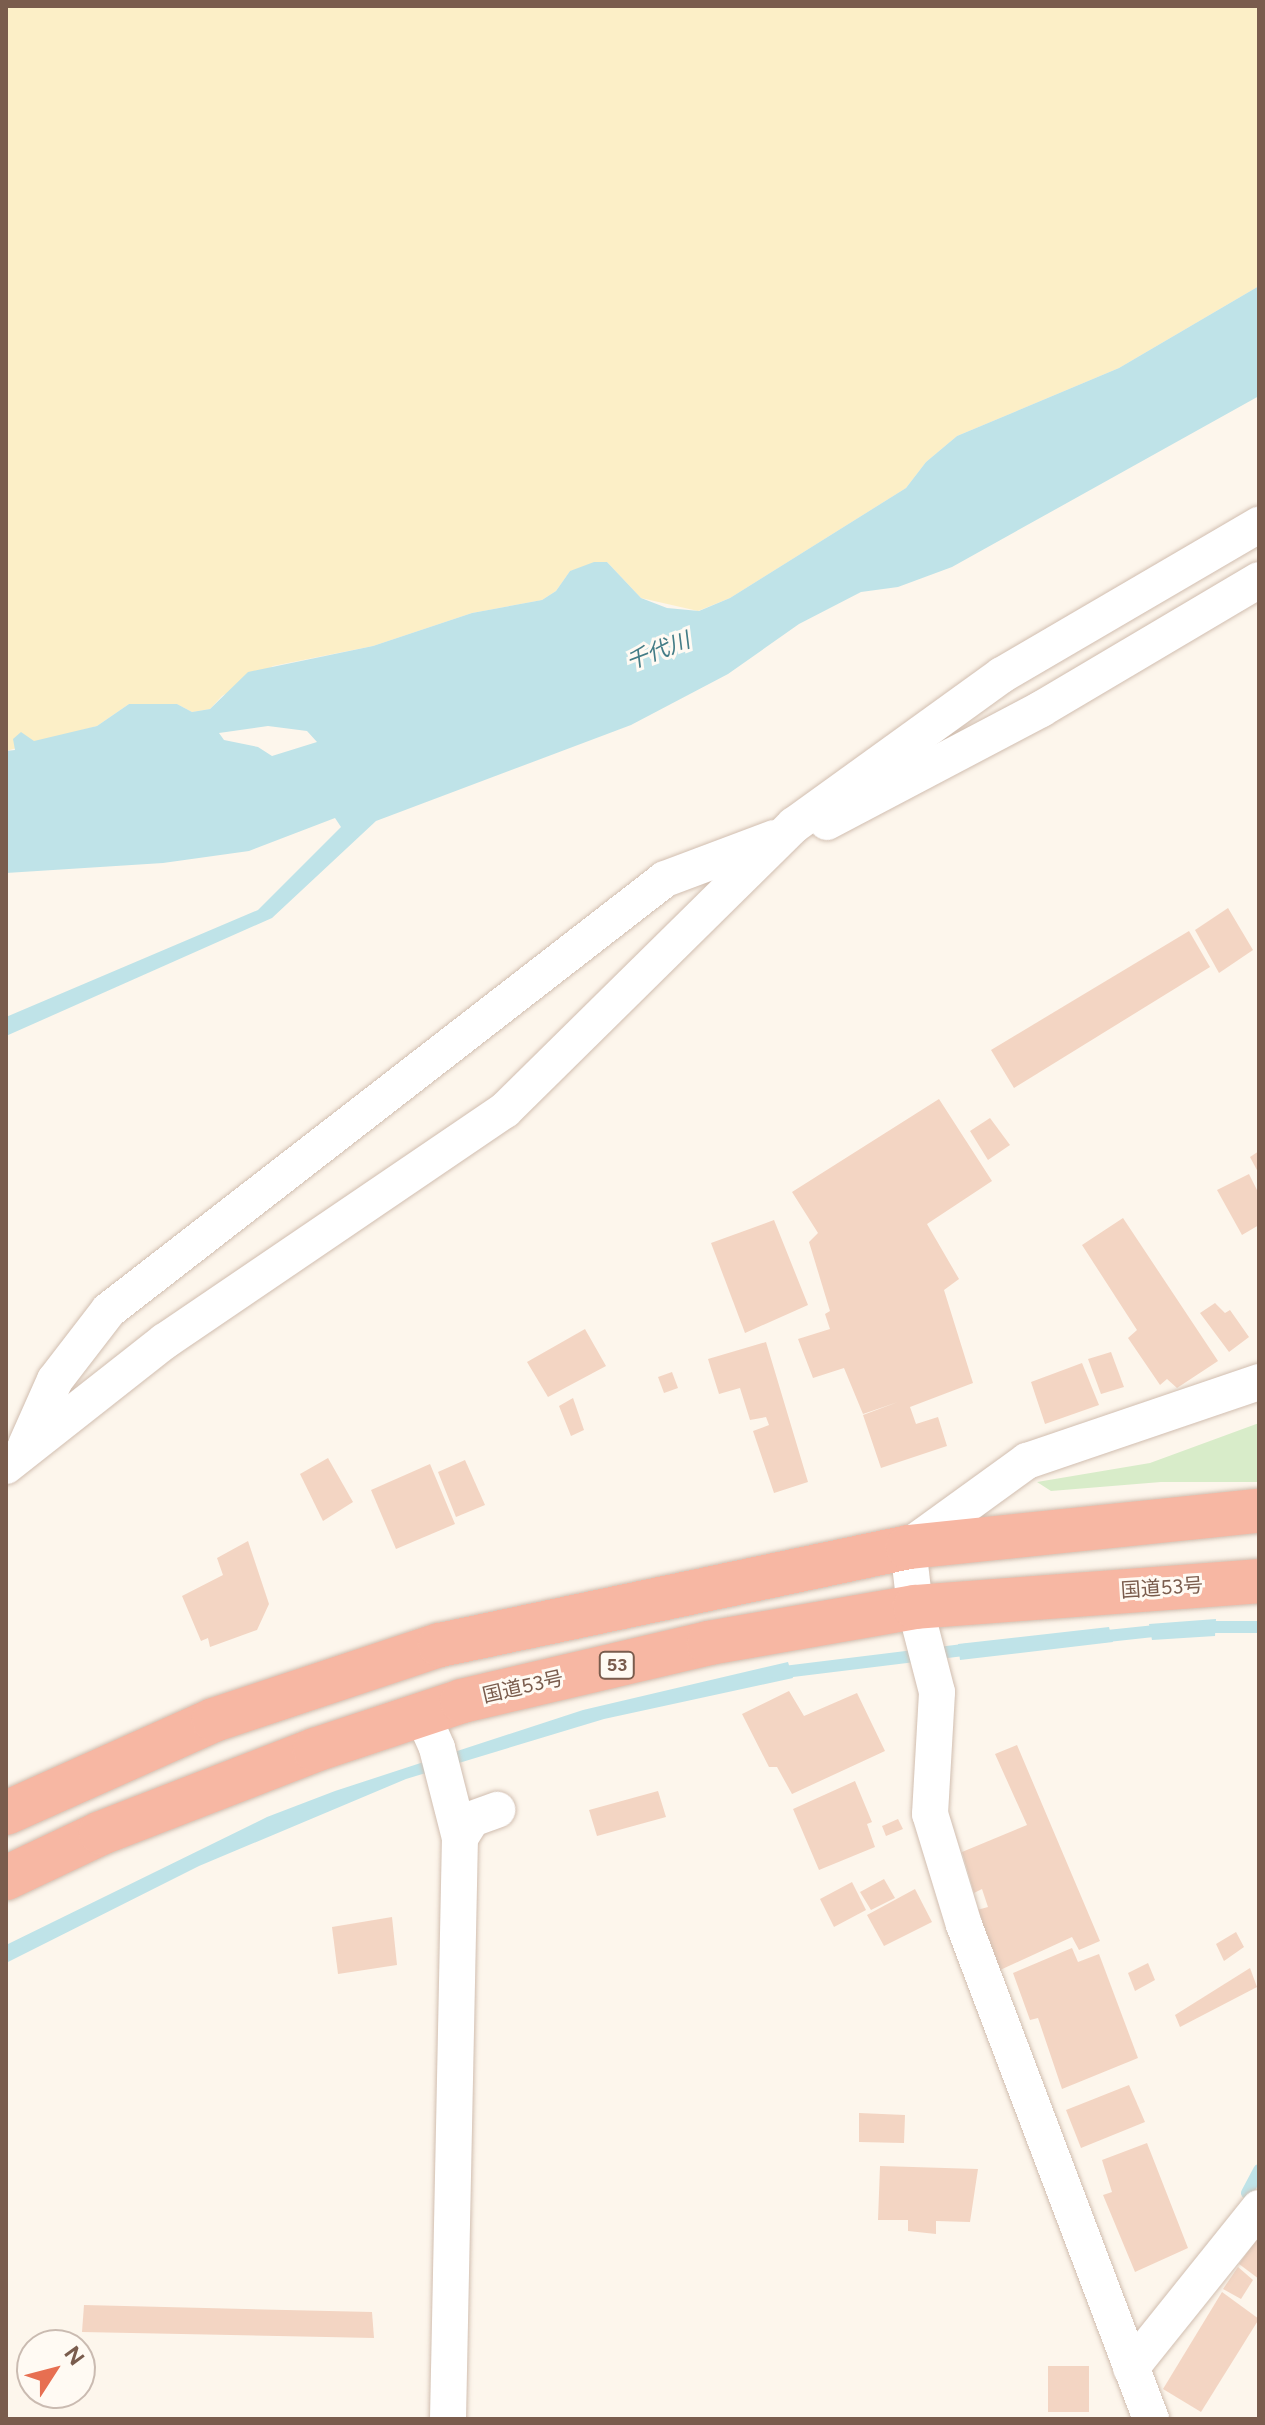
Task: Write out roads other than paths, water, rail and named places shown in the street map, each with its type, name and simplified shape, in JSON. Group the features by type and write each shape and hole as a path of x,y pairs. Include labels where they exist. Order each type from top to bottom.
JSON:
{"highway":[{"path":"6,1813 214,1720 440,1645 908,1547 1259,1511"},
{"name":"国道53号","path":"6,1878 101,1833 422,1714 709,1643 915,1607 1259,1581"}],"street":[{"path":"15,1458 165,1341 505,1110 782,835 1002,675 1259,525"},
{"path":"15,1458 55,1380 109,1310 665,879 782,835 833,821 1041,709 1259,580"},
{"path":"1151,2419 964,1925 930,1814 937,1692 915,1607 908,1547 1027,1461 1259,1382"},
{"path":"422,1714 437,1748 460,1838 448,2419"},
{"path":"460,1838 472,1819 497,1810"},
{"path":"1131,2368 1259,2208"}],"water":[{"name":"千代川","path":"1259,286 1259,396 952,567 898,587 861,592 799,624 728,674 631,725 376,821 272,918 6,1036 6,1017 258,910 341,827 335,818 249,851 163,863 6,873 6,751 15,750 13,739 21,732 34,741 97,726 129,704 177,704 192,712 210,709 248,672 373,646 472,613 542,600 556,591 570,571 594,562 607,562 641,598 667,608 699,611 730,598 906,488 926,462 957,436 1119,368","holes":["268,726 307,731 317,742 272,756 258,747 224,740 219,733"]},
{"path":"1216,1619 1215,1636 1152,1640 1149,1624"},
{"path":"1109,1627 1113,1642 960,1660 958,1644"},
{"path":"788,1662 793,1678 604,1719 406,1779 199,1866 6,1963 6,1945 267,1817 335,1791 583,1710"}],"waterway":[{"path":"1201,1627 1259,1627"},
{"path":"1098,1637 1163,1630"},
{"path":"776,1673 972,1649"},
{"path":"1247,2193 1259,2170"}]}
